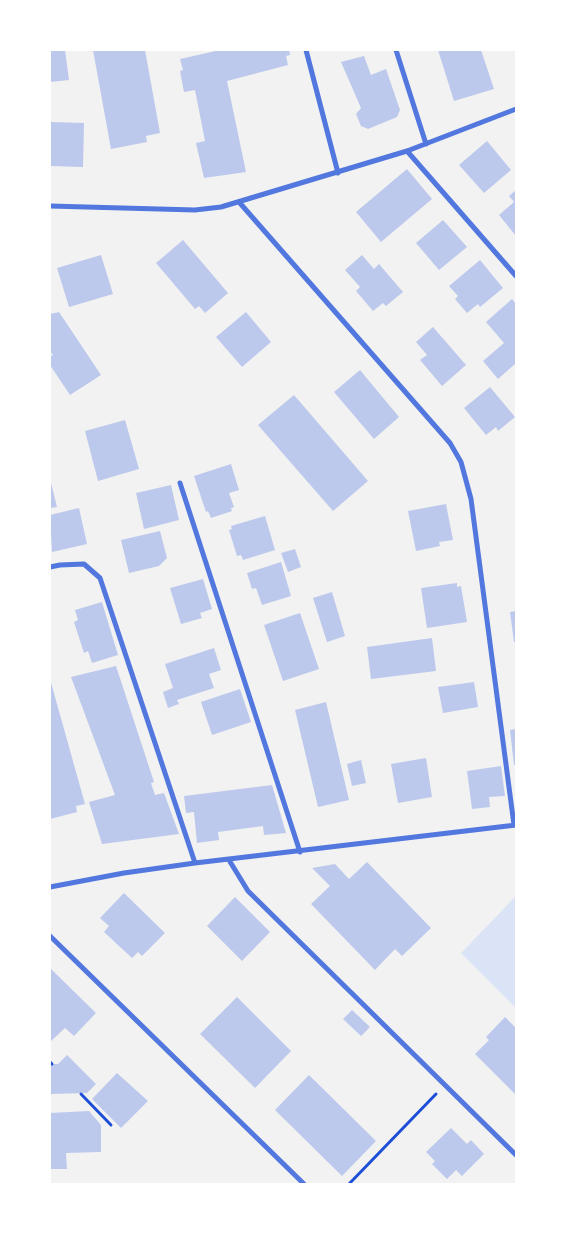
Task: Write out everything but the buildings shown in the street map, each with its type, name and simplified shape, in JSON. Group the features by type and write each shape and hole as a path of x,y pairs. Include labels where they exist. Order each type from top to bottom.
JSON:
{"street":[{"path":"306,50 338,173"},
{"path":"396,50 426,144"},
{"path":"50,206 195,210 221,207 407,151 516,109"},
{"path":"407,151 516,276"},
{"path":"50,887 124,873 195,863 515,825 471,499 461,462 450,442 239,202"},
{"path":"180,482 300,852"},
{"path":"50,567 84,564 100,578 195,863"},
{"path":"229,860 248,891 516,1155"},
{"path":"50,936 304,1184"}],"path":[{"path":"349,1184 446,1084"},
{"path":"81,1094 111,1125"}],"shaded area":[{"path":"516,896 516,1008 461,953"}]}
